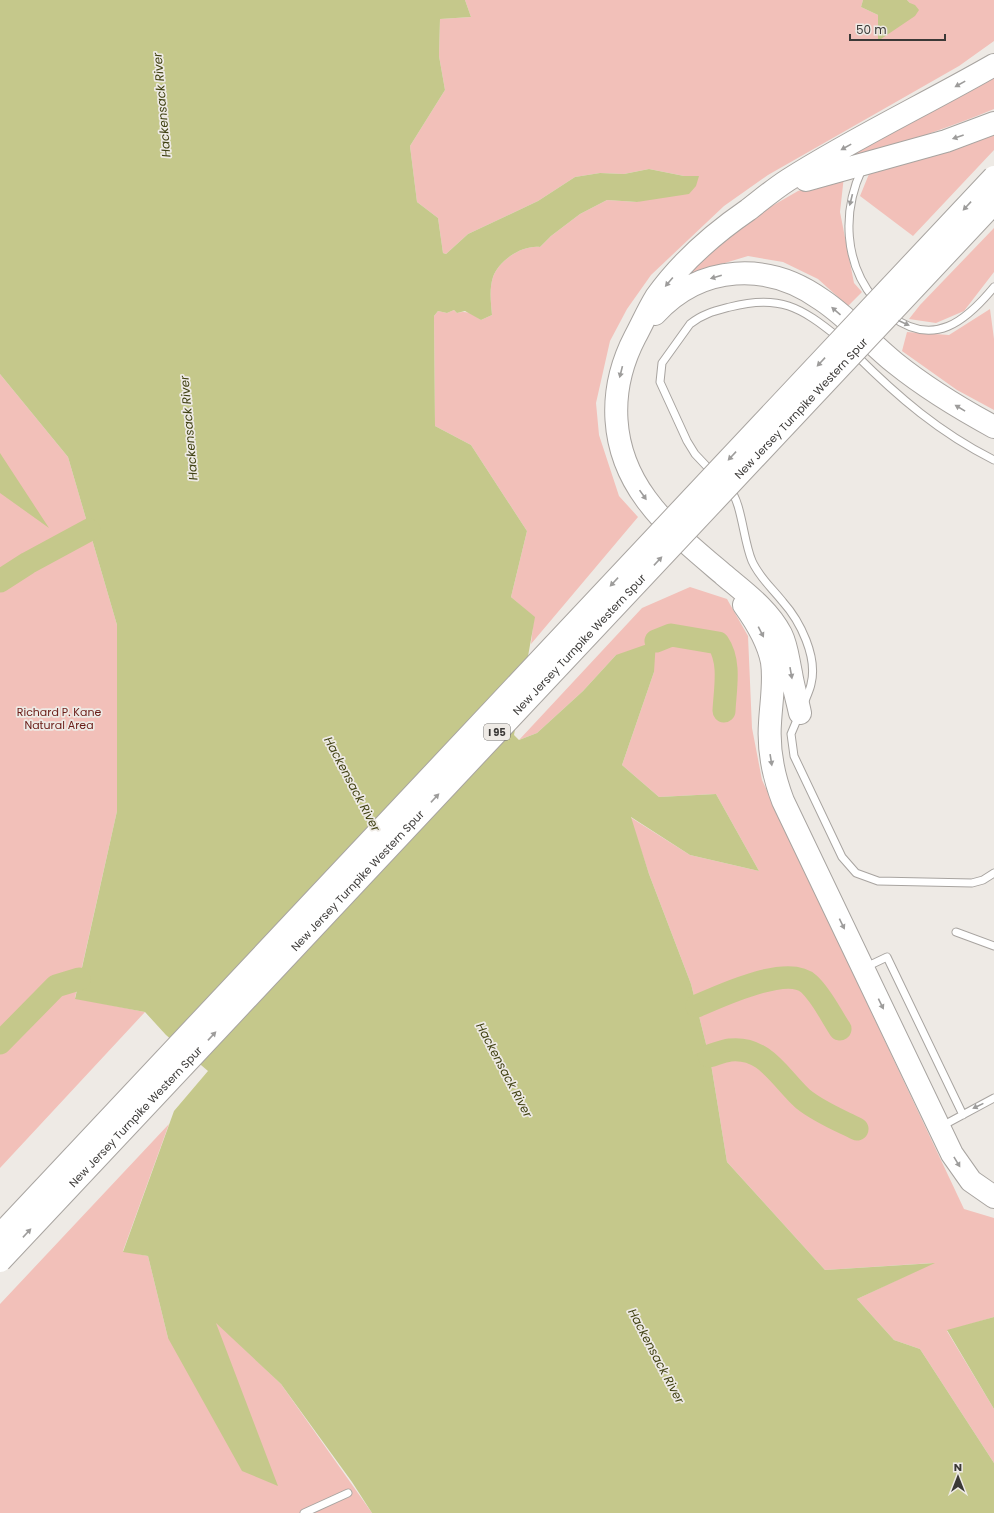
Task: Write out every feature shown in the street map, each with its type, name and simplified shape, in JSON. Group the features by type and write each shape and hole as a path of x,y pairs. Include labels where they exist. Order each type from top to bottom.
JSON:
{"highway":[{"path":"800,713 787,649 776,626 757,604 703,557 665,521 648,501 634,480 623,454 616,423 617,394 624,359 657,296 681,268 714,235 788,180 994,65"},
{"path":"749,209 809,179 946,141 994,122"},
{"name":"New Jersey Turnpike Western Spur","path":"0,1235 994,177"},
{"name":"New Jersey Turnpike Western Spur","path":"0,1261 994,203"},
{"path":"636,336 665,305 696,284 729,274 751,273 765,275 789,282 812,293 833,308 909,374 945,399 994,427"},
{"path":"703,557 743,603 764,638 773,671 769,742 776,782 793,821 961,1169 971,1181 991,1192"}],"lane":[{"path":"864,163 858,177 850,208 848,235 852,256 861,279 882,308 900,322 908,325 925,329 944,328 969,315 994,287"},
{"path":"994,460 931,423 914,409 848,346 819,322 798,310 777,302 751,302 714,311 696,319 667,354 662,363 660,376 662,388 695,454 734,496 746,544 757,570 791,611 804,633 810,652 812,678 791,734 794,756 842,857 851,869 871,880 887,882 972,882 983,880 994,873"},
{"path":"956,932 994,946"},
{"path":"864,968 887,957 963,1115"},
{"path":"940,1127 994,1098"},
{"path":"304,1513 348,1493"}],"green space":[{"path":"465,0 863,0 861,7 878,15 878,40 910,3 907,0 994,0 994,41 959,66 768,175 724,206 651,275 627,309 610,341 596,403 599,435 619,496 638,517 531,644 534,617 511,597 527,531 471,445 435,426 434,316 438,311 447,313 454,310 457,313 470,313 481,320 492,315 491,291 493,277 500,265 512,255 526,248 540,247 551,236 580,214 607,200 637,202 699,176 684,176 649,169 624,174 600,173 575,177 538,201 468,234 446,254 443,253 438,218 417,202 410,146 445,90 439,56 440,19 471,17"},
{"path":"994,70 994,109 851,162 839,158"},
{"path":"994,130 994,150 913,236 860,196 869,174 888,165"},
{"path":"844,176 840,212 854,283 862,292 848,306 818,279 783,262 748,256 682,276 741,224 798,191"},
{"path":"994,228 994,272 964,311 936,323 909,319 920,305"},
{"path":"990,309 994,339 994,410 957,390 902,351 907,332 949,335"},
{"name":"Richard P. Kane Natural Area","path":"0,374 68,457 117,625 117,811 75,998 145,1012 0,1168"},
{"path":"690,587 727,599 748,636 752,728 762,780 964,1209 994,1218 994,1317 947,1331 994,1409 994,1463 920,1349 894,1340 857,1299 933,1263 825,1270 727,1162 711,1064 691,984 649,874 630,817 690,855 759,871 716,794 659,797 622,765 654,672 616,655 583,691 537,733 519,740 642,608"},
{"path":"169,1124 123,1251 148,1256 168,1338 216,1322 281,1384 372,1513 0,1513 0,1304"}],"water":[{"name":"Hackensack River","path":"0,0 465,0 471,17 440,19 439,56 445,90 410,146 417,202 438,218 443,253 446,254 468,234 538,201 575,177 600,173 624,174 649,169 684,176 699,176 696,186 689,194 637,202 607,200 580,214 551,236 540,247 526,248 512,255 500,265 493,277 491,291 492,315 481,320 465,311 457,313 454,310 447,313 438,311 434,316 435,426 471,445 527,531 511,597 535,617 514,735 519,740 537,733 583,691 616,655 656,641 654,672 622,765 659,797 716,794 759,871 690,855 631,817 649,874 691,984 711,1064 727,1162 825,1270 935,1263 857,1299 894,1340 920,1349 994,1463 994,1513 372,1513 352,1482 281,1384 216,1323 278,1486 242,1471 168,1338 148,1256 123,1252 174,1111 208,1071 166,1035 145,1012 75,999 117,811 117,625 68,457 0,374"},
{"path":"863,0 907,0 915,5 919,10 915,16 878,41 878,15 861,7"},
{"path":"0,453 49,528 0,493"},
{"path":"994,1317 994,1409 947,1330"}],"waterway":[{"path":"0,581 28,563 89,530"},
{"path":"656,641 671,635 718,643 722,650 726,667 724,711"},
{"path":"697,1006 737,989 754,984 786,978 799,979 809,984 818,994 840,1029"},
{"path":"0,1043 56,986 79,979"},
{"path":"709,1056 730,1050 742,1050 753,1053 771,1065 809,1104 829,1116 857,1129"}]}
